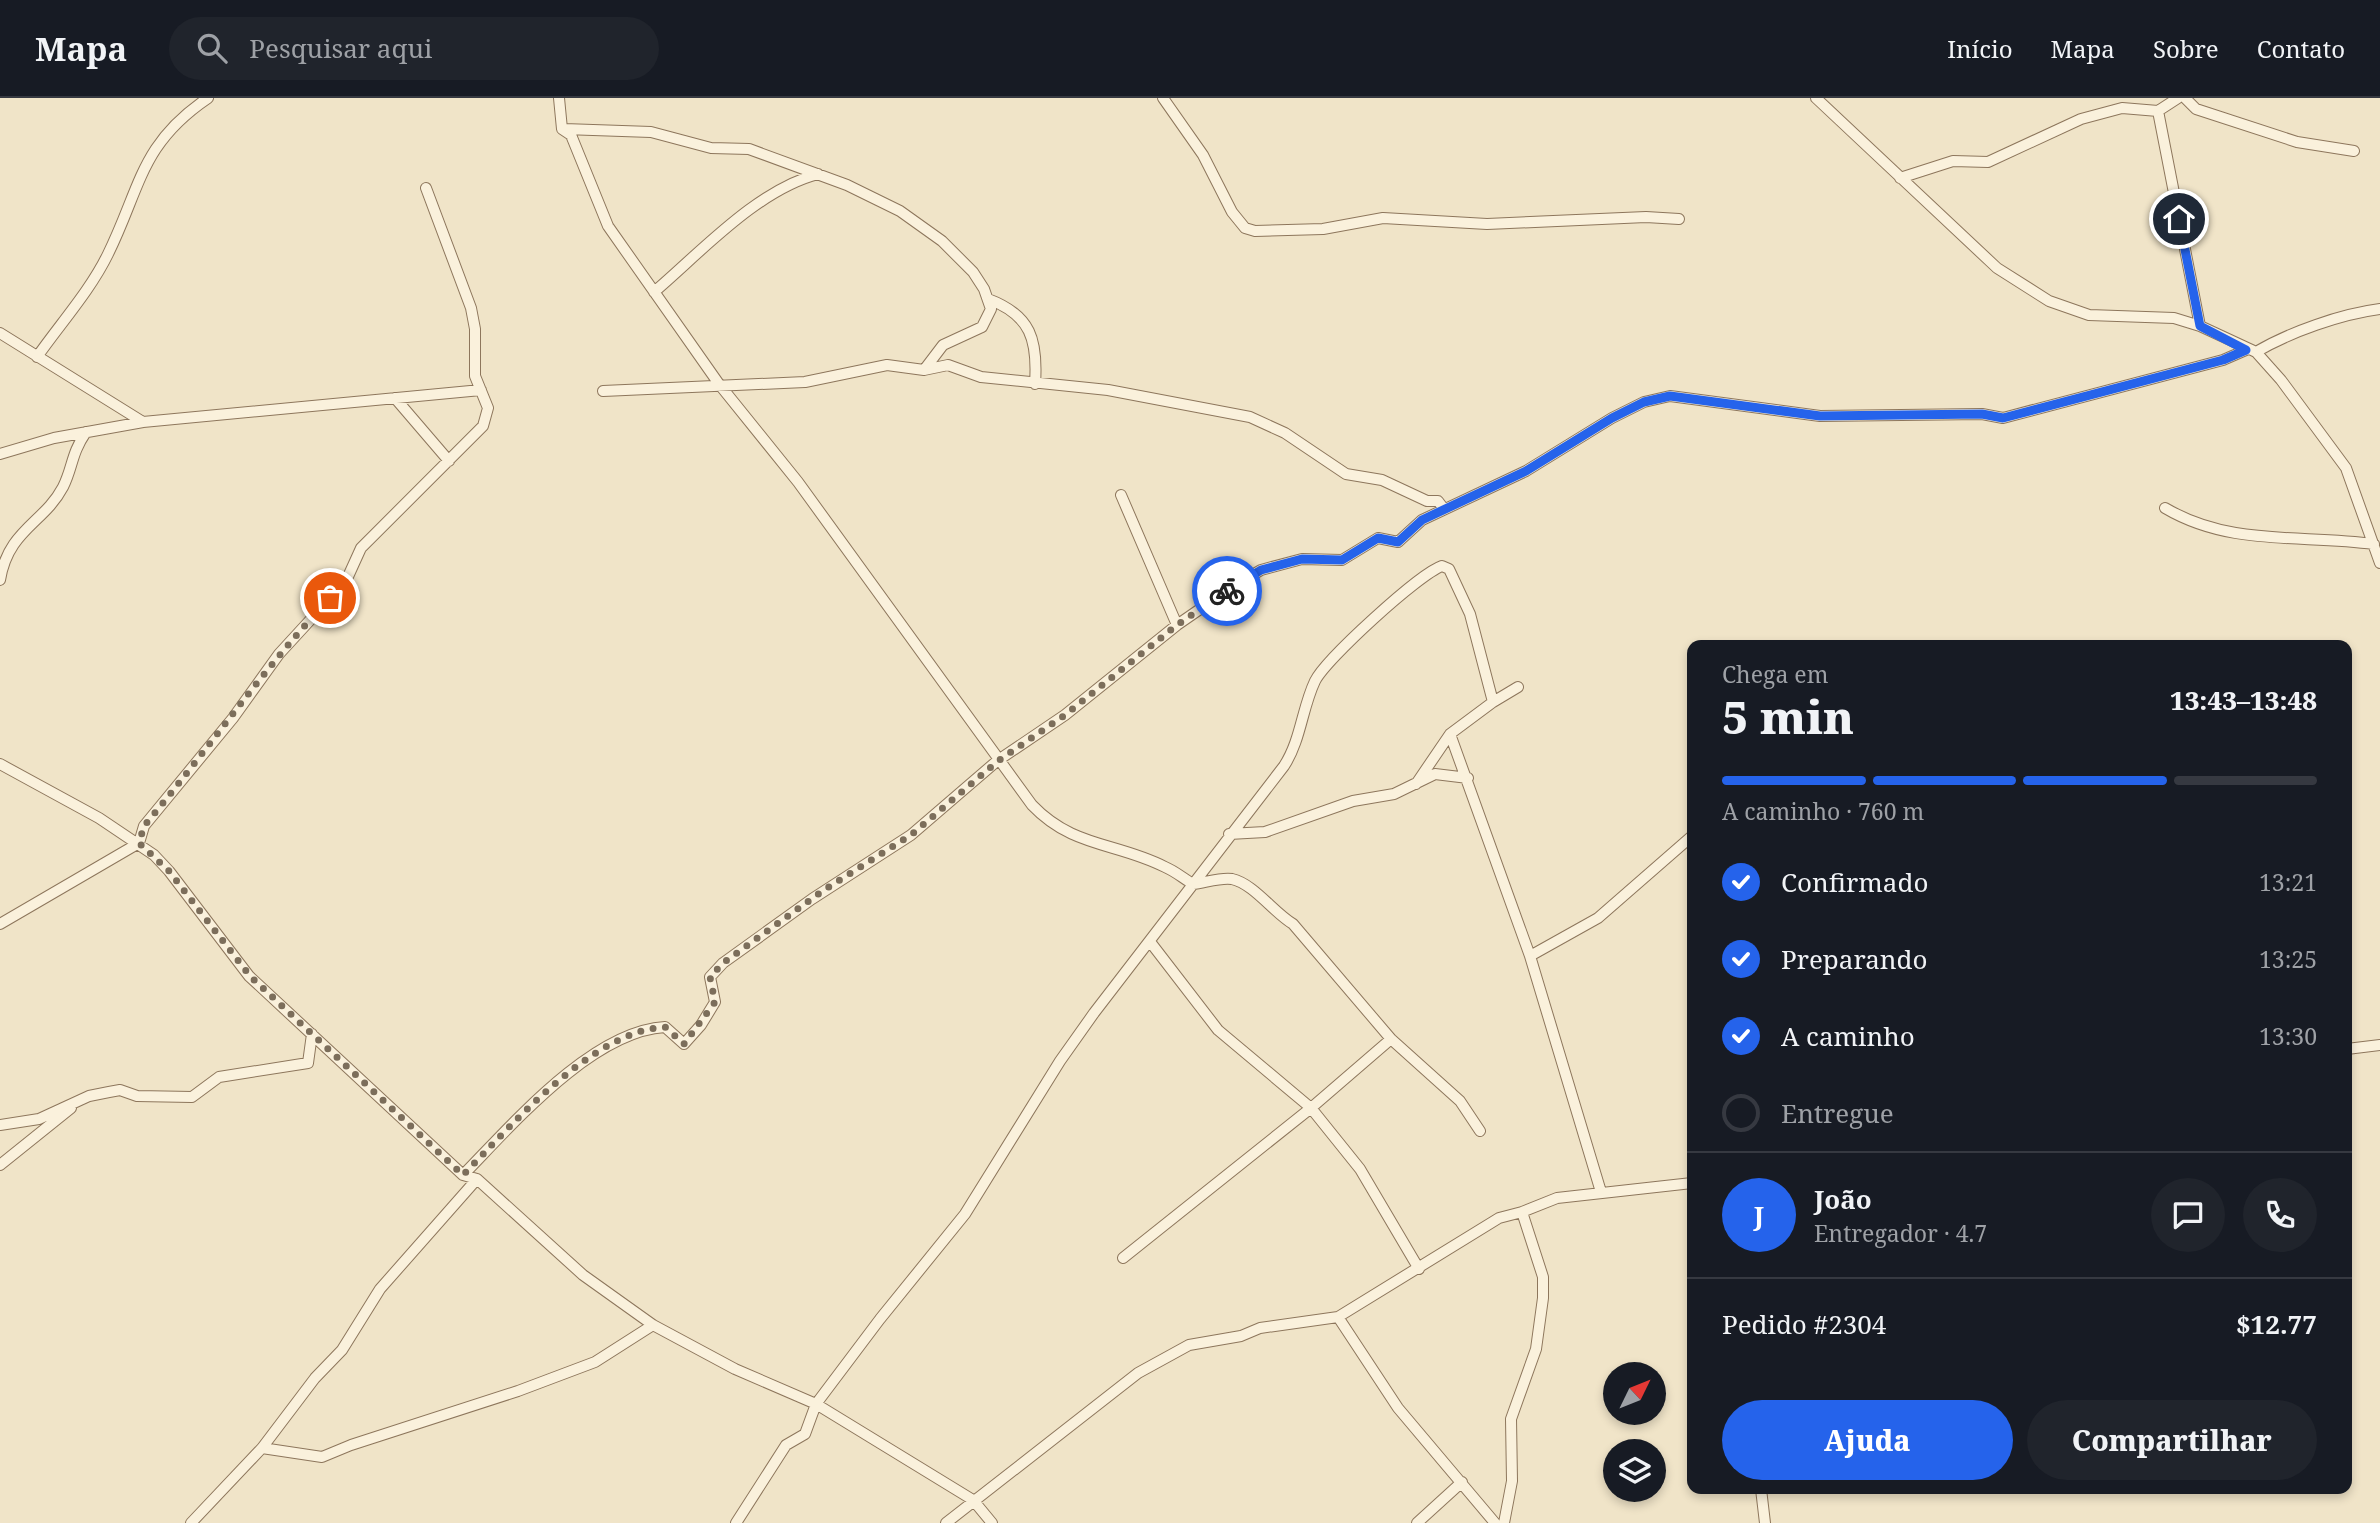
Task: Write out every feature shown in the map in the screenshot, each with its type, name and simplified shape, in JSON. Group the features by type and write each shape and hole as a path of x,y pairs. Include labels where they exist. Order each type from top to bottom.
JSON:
{"street":[{"path":"37,357 108,255 136,184 168,129 208,98"},
{"path":"559,98 562,129"},
{"path":"1163,98 1203,155 1232,212 1245,228 1255,231 1323,229 1383,218 1487,225 1646,217 1679,219"},
{"path":"1816,98 1997,268 2049,301 2089,315 2174,318 2200,326 2251,351 2281,380 2346,468 2378,554 2219,532 2165,508"},
{"path":"1900,178 1953,161 1988,162 2081,118 2122,108 2158,111 2178,98"},
{"path":"2185,98 2196,108 2297,142 2354,151"},
{"path":"2158,111 2200,326"},
{"path":"562,129 651,132 711,148 749,149 877,198 919,223 960,257 980,282 991,309 986,323 974,332 943,345 924,370"},
{"path":"562,129 571,135 608,226 654,292 719,384 798,482 998,761 1040,814 1067,834 1165,867 1193,884 1231,879 1258,892 1275,913 1293,924 1391,1039 1461,1101 1480,1131"},
{"path":"654,292 746,212 805,177 818,174"},
{"path":"0,923 139,843 144,826 233,718 279,654 352,574 361,548 484,426 488,418 488,408 475,376 475,329 471,307 426,188"},
{"path":"988,299 1009,306 1023,319 1037,352 1035,383"},
{"path":"463,1175 518,1120 594,1054 644,1028 665,1027 684,1044 715,1002 710,977 723,963 828,888 911,835 998,761 1065,715 1177,625 1261,570 1302,559 1342,560 1378,538 1398,542 1422,520 1526,471 1644,402 1670,396 1820,416 1982,414 2003,418 2223,360 2283,336 2357,312 2380,309"},
{"path":"0,333 143,422"},
{"path":"603,391 805,382 887,365 924,370 948,365 981,377 1176,401 1250,417 1285,433 1346,474 1397,485 1427,501 1438,501 1444,509"},
{"path":"0,454 86,432 143,422 481,390"},
{"path":"395,398 449,461"},
{"path":"0,580 5,559 15,543 61,491 72,455 86,432"},
{"path":"1121,495 1177,625"},
{"path":"736,1523 786,1445 804,1434 816,1404 965,1214 1060,1061 1151,943 1229,834 1292,755 1319,673 1410,584 1429,570 1442,566 1449,569 1454,577 1470,614 1493,702"},
{"path":"1414,786 1450,734 1518,687"},
{"path":"1450,734 1530,956 1601,1192"},
{"path":"0,764 60,795 139,843 169,871 250,976 361,1083 463,1175 477,1179 583,1275 653,1325 735,1369 816,1404 973,1500 992,1523"},
{"path":"1229,834 1265,832 1353,801 1394,794 1435,774 1468,778"},
{"path":"1530,956 1598,918 1687,840"},
{"path":"1151,943 1218,1030 1311,1108 1360,1169 1419,1269"},
{"path":"0,1125 39,1119 82,1099 120,1090 137,1096 192,1097 219,1077 308,1063 312,1034"},
{"path":"1123,1258 1311,1108 1391,1039"},
{"path":"2352,1048 2380,1045"},
{"path":"0,1166 82,1099"},
{"path":"191,1523 262,1448 315,1378 342,1349 380,1289 477,1179"},
{"path":"946,1523 1138,1373 1189,1345 1241,1336 1260,1328 1338,1317 1499,1218 1557,1198 1687,1183"},
{"path":"1504,1523 1512,1481 1511,1419 1536,1349 1543,1298 1544,1277 1522,1212"},
{"path":"1338,1317 1398,1408 1495,1523"},
{"path":"262,1448 328,1457 351,1445 518,1391 595,1362 653,1325"},
{"path":"1417,1523 1462,1482"},
{"path":"1762,1494 1766,1523"}],"way so far":[{"path":"330,598 279,654 233,718 144,826 139,843 169,871 250,976 361,1083 463,1175 547,1093 594,1054 644,1028 665,1027 684,1044 701,1025 715,1002 710,977 723,963 824,890 911,835 998,761 1065,715 1137,655 1227,591"}],"route":[{"path":"1227,591 1261,570 1302,559 1342,560 1378,538 1398,542 1422,520 1526,471 1567,449 1612,418 1644,402 1670,396 1820,416 1982,414 2003,418 2223,360 2246,350 2200,326 2179,219"}]}
